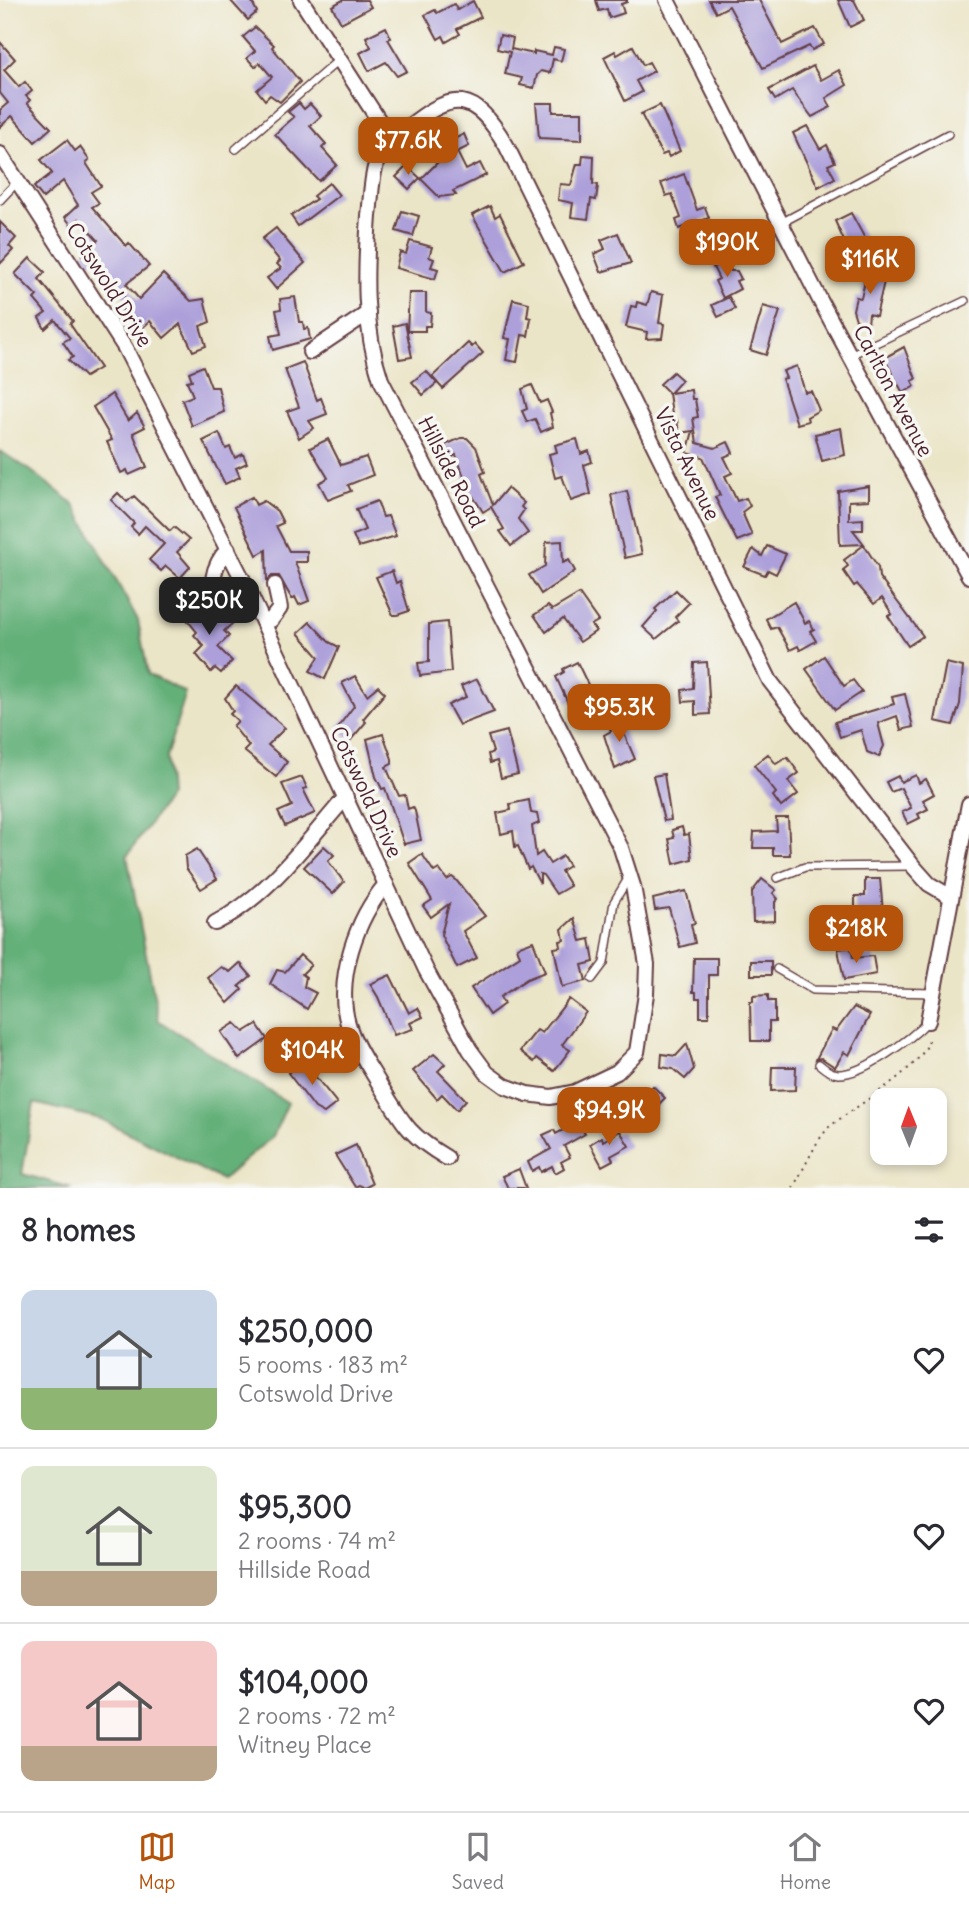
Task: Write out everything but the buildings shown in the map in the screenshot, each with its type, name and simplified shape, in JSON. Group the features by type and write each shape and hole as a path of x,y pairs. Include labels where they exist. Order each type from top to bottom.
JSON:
{"street":[{"path":"301,0 341,58 392,141"},
{"name":"Carlton Avenue","path":"667,0 850,355 969,576"},
{"name":"Vista Avenue","path":"392,141 429,110 452,100 464,100 490,118 770,681 913,866 929,884 951,897"},
{"name":"Hillside Road","path":"392,141 377,161 373,176 366,285 372,354 381,380 598,801"},
{"name":"Cotswold Drive","path":"0,154 125,348 228,549 426,970 470,1050 486,1073 505,1086 527,1094 551,1097 575,1092 617,1072 637,1052 646,994 647,964 630,876 598,801"},
{"path":"310,352 368,313"},
{"path":"217,609 212,573 218,559 228,549"},
{"path":"263,622 271,620 281,608 275,585"},
{"path":"215,923 240,908 281,871 346,797"},
{"path":"928,1021 969,804"},
{"path":"386,884 369,904 351,951 347,979 347,1023 366,1062 403,1122 417,1140 447,1158"}],"lane":[{"path":"236,149 341,58"},
{"path":"781,223 947,134"},
{"path":"0,200 18,181"},
{"path":"850,355 965,301"},
{"path":"777,878 805,867 913,866"},
{"path":"592,979 604,963 614,902 630,876"},
{"path":"777,969 813,990 932,993"},
{"path":"819,1064 828,1071 848,1072 914,1036 928,1021"}],"path":[{"path":"793,1188 828,1128 914,1064 926,1051 930,1041 928,1021"}],"green space":[{"path":"0,451 74,504 138,620 148,674 186,693 166,757 169,796 127,856 159,1021 288,1103 273,1136 222,1180 101,1119 34,1103 22,1174 72,1188 0,1188"}]}
